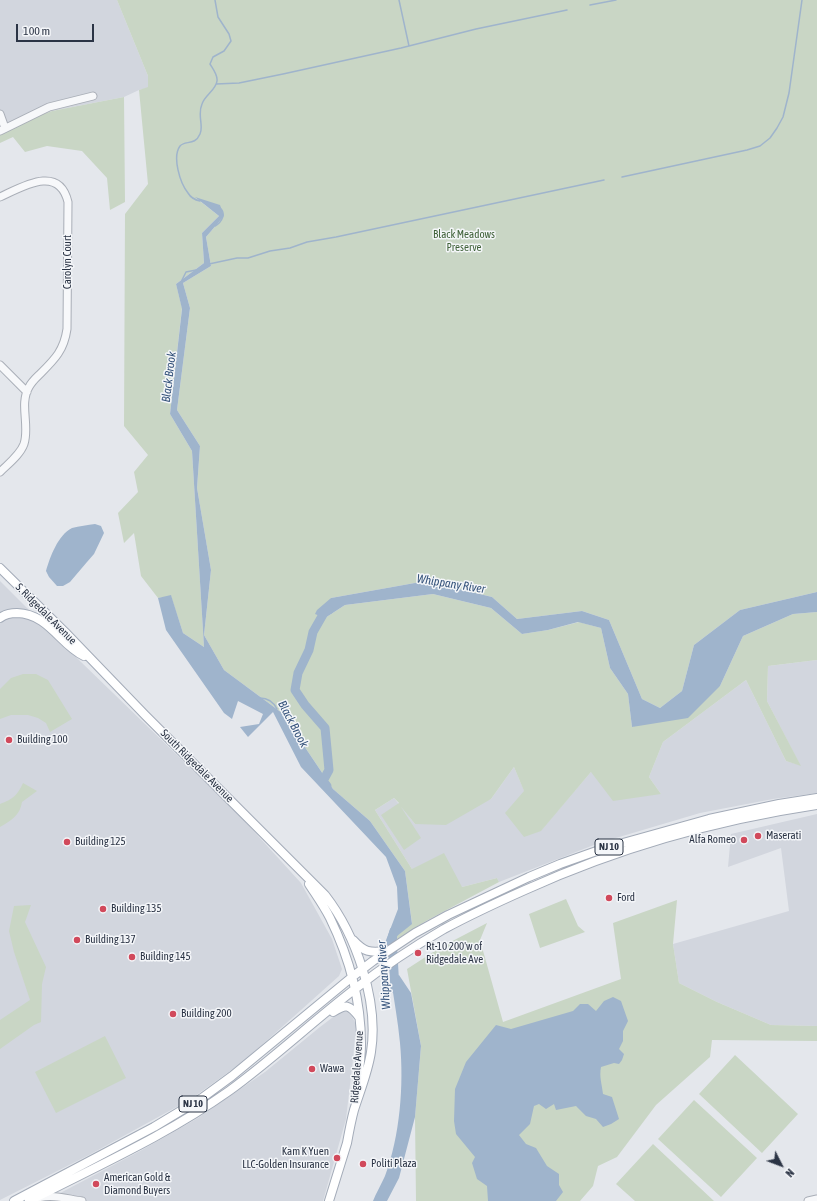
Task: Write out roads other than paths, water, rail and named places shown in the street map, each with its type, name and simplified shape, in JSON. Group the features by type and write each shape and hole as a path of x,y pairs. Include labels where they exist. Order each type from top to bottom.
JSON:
{"main road":[{"name":"S. Ridgedale Avenue","path":"0,568 92,660"},
{"path":"1,617 8,614 23,614 40,620 50,627 78,653 92,660"},
{"name":"South Ridgedale Avenue","path":"92,660 325,895 341,918 351,938 362,969"},
{"name":"NJ 10","path":"14,1201 154,1127 202,1098 232,1076 362,969 388,950 448,915 560,864 605,848 709,819 779,804 817,798"},
{"name":"NJ 10","path":"32,1200 142,1144 199,1111 246,1078 355,988 444,929 553,877 603,858 689,831 746,817 817,805"},
{"name":"South Ridgedale Avenue","path":"302,873 329,917 342,946 352,977"},
{"path":"351,938 359,947 367,951 375,952 388,950"},
{"name":"Ridgedale Avenue","path":"328,1201 346,1143 354,1110 368,1071 372,1051 372,1008 362,969"},
{"name":"Ridgedale Avenue","path":"352,977 360,1018 361,1045 354,1110"},
{"path":"319,1018 327,1016 342,1007 349,1006 353,1008 360,1018"}],"street":[{"path":"0,114 3,129 49,107 93,96"},
{"name":"Carolyn Court","path":"0,197 37,181 48,181 53,182 65,192 68,202 66,338 60,353 32,381 27,392"},
{"path":"0,364 27,392 25,401 26,434 24,444 18,454 0,472"},
{"path":"32,1200 45,1196 55,1196 82,1201"},
{"path":"808,1201 817,1199"}],"water":[{"path":"195,197 220,205 224,216 206,237 211,266 183,283 190,308 177,410 200,446 197,488 211,570 204,635 224,670 282,713 333,789 370,821 405,871 412,924 397,936 397,939 383,948 398,909 397,887 386,857 301,767 273,712 248,737 240,727 259,724 263,714 238,701 232,719 224,713 166,630 158,598 171,595 183,633 204,647 192,451 170,414 182,309 176,284 204,263 202,233 219,216"},
{"path":"95,524 101,526 104,533 94,554 70,582 63,586 57,586 46,571 52,553 59,541 67,531 72,528"},
{"path":"426,581 492,597 517,619 582,611 609,620 642,699 660,708 682,691 694,645 740,610 817,592 817,612 793,614 743,636 720,686 688,718 632,727 628,694 610,668 601,628 578,622 548,630 522,634 491,608 433,594 345,605 325,618 315,614 317,610 331,598"},
{"path":"399,975 411,993 421,1046 415,1117 399,1178 387,1201 373,1201 385,1176 390,1161 400,1110 400,1043 391,979"},
{"path":"613,997 621,1001 628,1021 623,1031 623,1041 619,1049 624,1054 619,1064 614,1063 601,1067 600,1074 603,1094 612,1097 619,1119 603,1127 596,1119 586,1116 576,1106 556,1110 554,1104 546,1109 539,1104 534,1106 530,1124 519,1135 526,1144 536,1148 547,1166 559,1174 559,1185 563,1192 556,1201 488,1201 487,1186 477,1179 472,1163 475,1157 456,1134 454,1121 455,1089 466,1062 496,1025 511,1029 573,1011 580,1004 588,1004 596,1011 604,1001"}],"waterway":[{"name":"Black Brook","path":"200,201 189,195 185,189 178,170 177,157 180,146 195,140 200,134 200,116 203,101 215,87 217,81 216,74 210,64 213,57 224,51 231,41 229,34 218,17 215,0"},
{"path":"399,0 409,46"},
{"path":"590,5 616,0"},
{"path":"622,177 747,150 760,146 770,138 783,117 789,93 802,0"},
{"path":"216,84 239,83 283,74 401,48 476,29 567,10"},
{"path":"209,264 237,258 248,258 270,251 290,248 307,242 604,180"},
{"name":"Black Brook","path":"215,226 223,217 223,212 219,207"},
{"name":"Black Brook","path":"182,280 186,272 196,270"},
{"name":"Whippany River","path":"327,786 323,781 329,770 325,728 305,705 295,690 298,673 309,650 313,632 325,611 329,610"},
{"name":"Black Brook","path":"260,698 270,700 277,709"},
{"name":"Whippany River","path":"394,931 392,938 395,989"}],"place":[{"name":"Building 100","path":"9,740"},
{"name":"Maserati","path":"758,836"},
{"name":"Alfa Romeo","path":"744,840"},
{"name":"Building 125","path":"67,842"},
{"name":"Ford","path":"609,898"},
{"name":"Building 135","path":"103,909"},
{"name":"Building 137","path":"77,940"},
{"name":"Rt-10 200'w of Ridgedale Ave","path":"418,953"},
{"name":"Building 145","path":"132,957"},
{"name":"Building 200","path":"173,1014"},
{"name":"Wawa","path":"312,1069"},
{"name":"Kam K Yuen LLC-Golden Insurance","path":"337,1158"},
{"name":"Politi Plaza","path":"363,1164"},
{"name":"American Gold & Diamond Buyers","path":"96,1184"}],"park label":[{"name":"Black Meadows Preserve","path":"464,241"}]}
